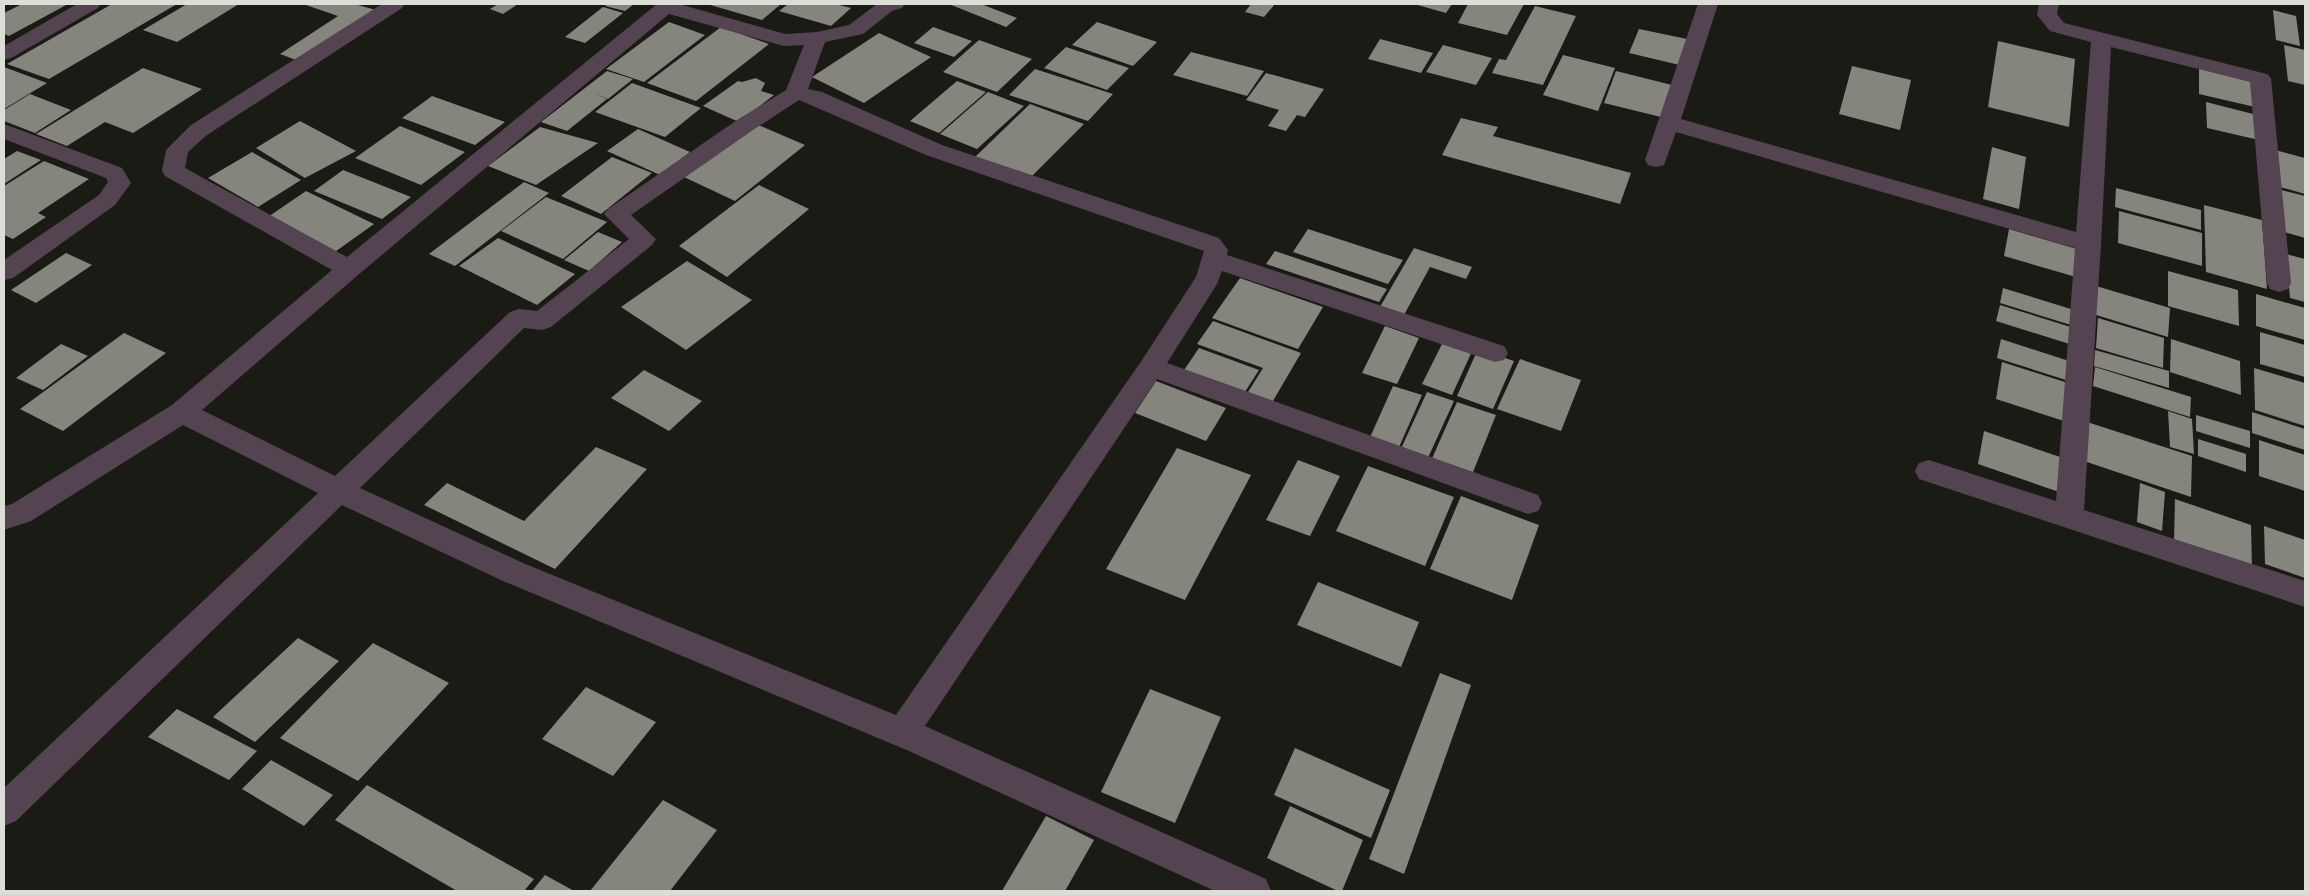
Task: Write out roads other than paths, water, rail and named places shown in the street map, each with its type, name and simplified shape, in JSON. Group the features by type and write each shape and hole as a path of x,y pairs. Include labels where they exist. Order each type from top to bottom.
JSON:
{"street":[{"path":"4,54 91,4"},
{"path":"349,269 172,172 176,150 192,136 394,4"},
{"path":"4,537 12,515 182,412 349,269 667,6 784,40 817,38 856,30 886,7 895,4"},
{"path":"1656,160 1670,123 1708,4"},
{"path":"2049,4 2047,15 2057,27 2260,78 2278,283"},
{"path":"4,810 519,318 542,321 644,239 616,214 745,125 796,93 801,74 817,38"},
{"path":"2069,516 2101,38"},
{"path":"796,93 814,97 934,150 1211,244 1216,250 1208,278 1151,367 902,732"},
{"path":"1670,123 2088,244"},
{"path":"4,131 114,173 120,183 107,200 4,272"},
{"path":"1214,259 1494,353"},
{"path":"1151,367 1528,503"},
{"path":"182,412 340,491 513,572 902,732 1254,891"},
{"path":"1929,471 2305,594"}]}
